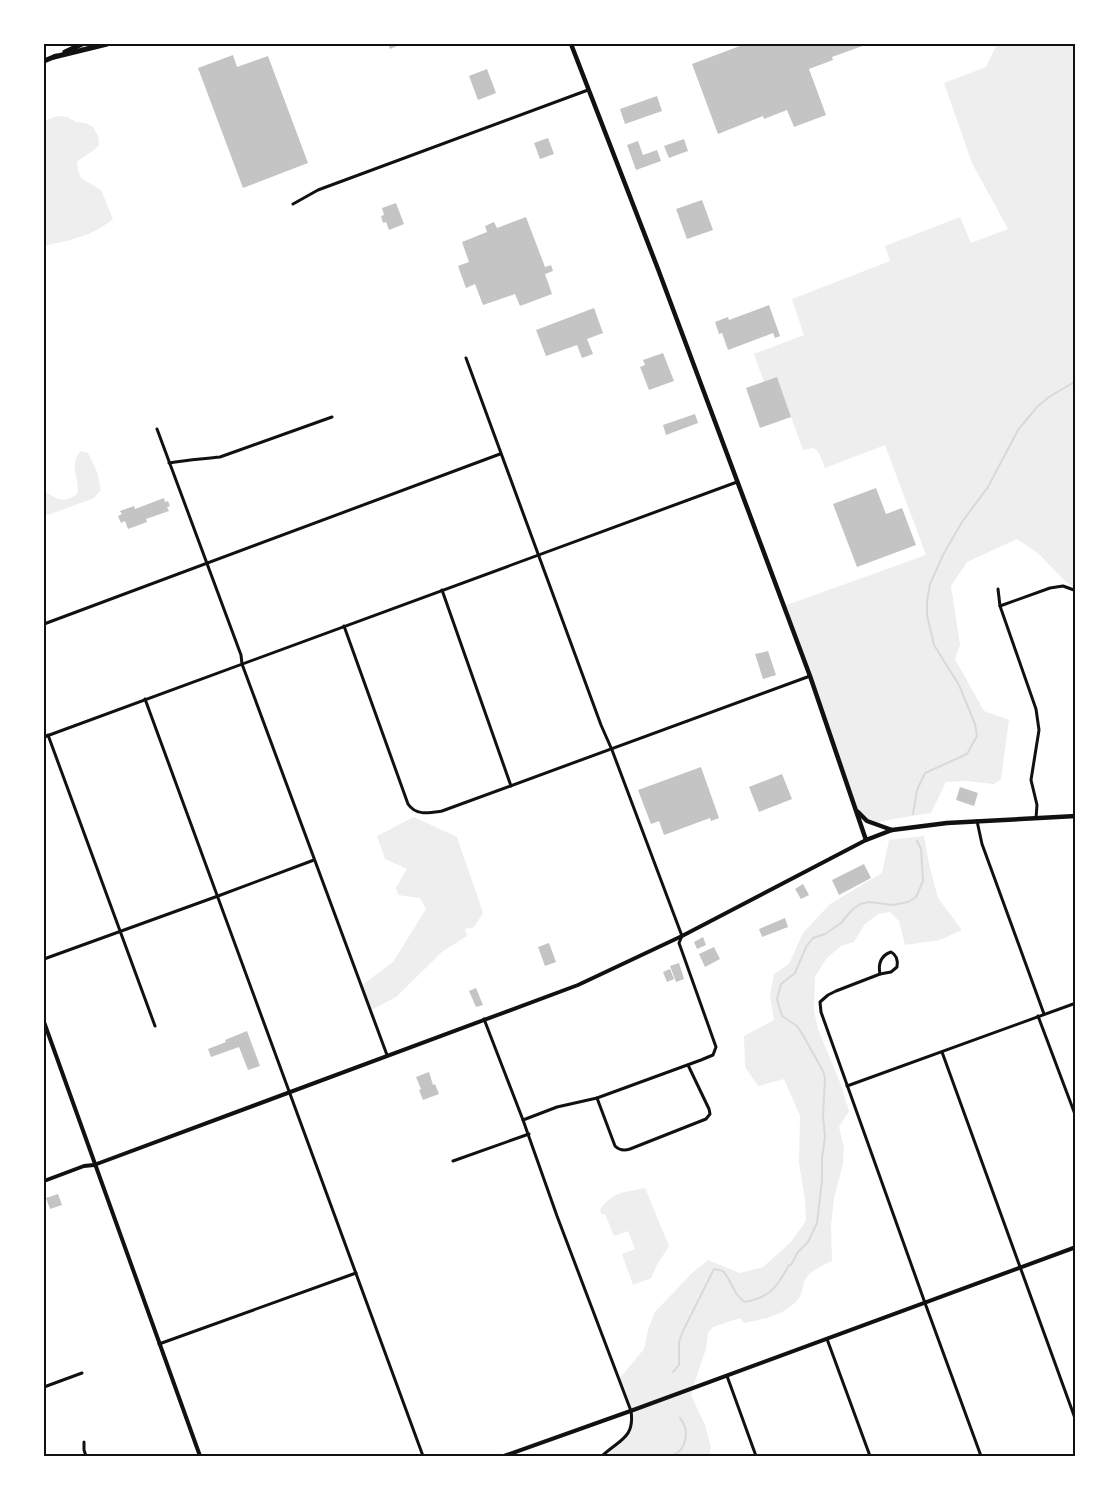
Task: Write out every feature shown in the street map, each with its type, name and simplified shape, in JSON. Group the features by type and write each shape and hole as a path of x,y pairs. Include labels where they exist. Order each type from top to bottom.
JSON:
{"main road":[{"path":"44,61 82,44"},
{"path":"54,57 106,44"},
{"path":"571,44 658,268 810,676 867,840 892,830 947,823 1076,816"},
{"path":"856,809 867,821 892,830"}],"street":[{"path":"293,204 318,190 588,89"},
{"path":"466,358 601,725 682,936 679,943 716,1047 713,1054 688,1065 597,1098 567,1104 523,1120"},
{"path":"169,463 187,459 220,457 332,417"},
{"path":"157,429 387,1055"},
{"path":"44,624 501,454"},
{"path":"44,737 737,482"},
{"path":"1000,606 1050,588 1063,586 1074,590 1076,594"},
{"path":"998,589 1000,606 1036,709 1039,727 1031,780 1037,805 1036,818"},
{"path":"442,590 511,786"},
{"path":"344,626 406,798 411,808 419,813 442,811 810,676"},
{"path":"145,699 423,1456"},
{"path":"48,735 155,1026"},
{"path":"977,821 982,844 1044,1014"},
{"path":"44,1181 84,1166 94,1165 578,985 682,936 867,840"},
{"path":"44,959 314,860"},
{"path":"880,974 879,963 885,954 891,952 898,961 897,967 891,972 880,974 828,995 820,1002 821,1012 981,1456"},
{"path":"847,1086 1076,1003"},
{"path":"1038,1016 1076,1117"},
{"path":"484,1019 631,1411 632,1428 602,1456"},
{"path":"44,1022 200,1456"},
{"path":"942,1052 1076,1421"},
{"path":"597,1098 615,1146 627,1150 700,1123 710,1114 688,1065"},
{"path":"453,1161 528,1134"},
{"path":"504,1456 1076,1247"},
{"path":"159,1344 356,1273"},
{"path":"827,1339 870,1456"},
{"path":"44,1387 82,1373"},
{"path":"727,1376 756,1456"},
{"path":"84,1442 86,1456"}],"shaded area":[{"path":"997,44 1075,44 1075,589 1038,553 1017,539 967,562 951,586 960,645 955,659 984,711 1009,720 1001,779 994,784 967,781 946,782 931,813 876,823 867,821 856,809 784,606 926,555 885,445 825,468 819,453 814,448 803,450 777,378 764,382 754,354 804,335 792,299 890,261 885,246 960,217 971,243 1008,229 972,163 944,83 986,67"},
{"path":"57,116 86,123 93,127 98,136 99,145 77,162 78,171 81,178 101,190 113,219 89,234 44,246 44,121"},
{"path":"81,451 88,453 97,472 101,490 94,498 44,515 44,491 64,500 77,494 75,462"},
{"path":"414,817 457,837 483,913 474,927 465,929 467,936 443,951 396,997 371,1010 362,985 393,962 426,909 420,898 398,895 396,888 407,869 385,859 377,836"},
{"path":"924,836 938,898 962,930 940,940 905,945 899,921 890,912 878,914 864,925 854,942 841,946 826,959 815,977 814,1011 818,1029 849,1111 839,1127 844,1148 831,1225 832,1261 807,1277 799,1298 788,1309 767,1318 744,1323 740,1318 713,1327 708,1333 706,1349 691,1395 705,1425 711,1447 709,1456 602,1456 626,1436 633,1421 619,1379 644,1349 655,1312 692,1273 708,1260 740,1273 763,1267 790,1243 806,1221 799,1163 800,1116 784,1079 758,1086 745,1067 744,1036 774,1020 770,996 774,974 789,964 803,933 830,904 882,873 889,840"},
{"path":"645,1188 669,1246 651,1278 633,1285 622,1254 635,1249 628,1231 614,1236 605,1214 602,1215 600,1210 614,1196"}],"building":[{"path":"388,44 402,44 390,49"},
{"path":"745,44 868,44 832,57 833,60 809,69 826,115 794,127 787,110 764,119 763,116 718,134 692,64"},
{"path":"233,55 237,67 268,56 308,163 243,188 198,68"},
{"path":"487,69 496,93 478,100 469,76"},
{"path":"657,96 662,111 625,124 620,109"},
{"path":"548,138 554,154 540,159 534,143"},
{"path":"684,139 688,151 669,158 664,146"},
{"path":"638,141 643,155 657,150 661,161 636,170 627,145"},
{"path":"702,200 713,230 687,239 676,209"},
{"path":"396,203 404,224 389,230 386,222 383,223 382,208"},
{"path":"526,217 545,267 551,265 553,271 545,274 552,294 520,306 515,294 483,305 475,284 466,288 458,266 469,262 462,242 487,232 485,226 494,222 497,228"},
{"path":"769,305 780,336 775,338 773,333 728,350 715,322 728,317 729,320"},
{"path":"594,308 603,333 587,339 593,354 582,358 577,345 546,356 536,330"},
{"path":"663,353 674,381 649,390 640,367 645,365 643,360"},
{"path":"777,377 791,417 760,428 746,388"},
{"path":"695,414 698,423 666,435 663,425"},
{"path":"876,488 886,514 902,508 916,545 857,567 833,504"},
{"path":"164,498 170,506 167,507 169,511 146,519 147,522 128,529 125,521 121,523 118,516 122,514 120,511 134,506 135,509"},
{"path":"768,651 776,675 763,679 755,654"},
{"path":"701,767 719,818 711,821 710,818 664,835 659,821 651,824 638,790"},
{"path":"782,774 792,799 759,812 749,787"},
{"path":"960,787 978,793 974,806 956,800"},
{"path":"864,864 871,878 839,895 832,880"},
{"path":"803,884 809,895 801,899 795,889"},
{"path":"785,918 788,927 762,937 759,929"},
{"path":"703,937 706,945 697,949 694,942"},
{"path":"549,943 556,962 545,966 538,947"},
{"path":"714,947 720,959 705,967 699,954"},
{"path":"679,963 684,979 676,982 670,966"},
{"path":"670,969 674,979 667,982 663,972"},
{"path":"476,988 483,1005 476,1007 469,991"},
{"path":"247,1031 260,1066 248,1070 239,1047 211,1057 208,1049"},
{"path":"429,1072 439,1094 423,1100 416,1077"},
{"path":"58,1194 62,1205 50,1209 46,1198"}],"waterway":[{"path":"913,814 917,790 925,773 967,754 977,736 975,724 959,685 934,645 927,615 930,584 944,553 962,522 988,487 1018,430 1037,407 1076,381"},
{"path":"673,1372 679,1365 679,1342 683,1331 714,1269 723,1271 736,1293 745,1302 761,1297 777,1285 798,1252 808,1242 817,1223 825,1137 823,1115 825,1078 797,1026 782,1016 777,999 781,984 795,973 806,947 813,938 825,934 841,923 860,904 869,902 893,905 908,902 916,897 923,881 921,849 917,841"},
{"path":"672,1456 684,1445 686,1434 680,1418"}]}
